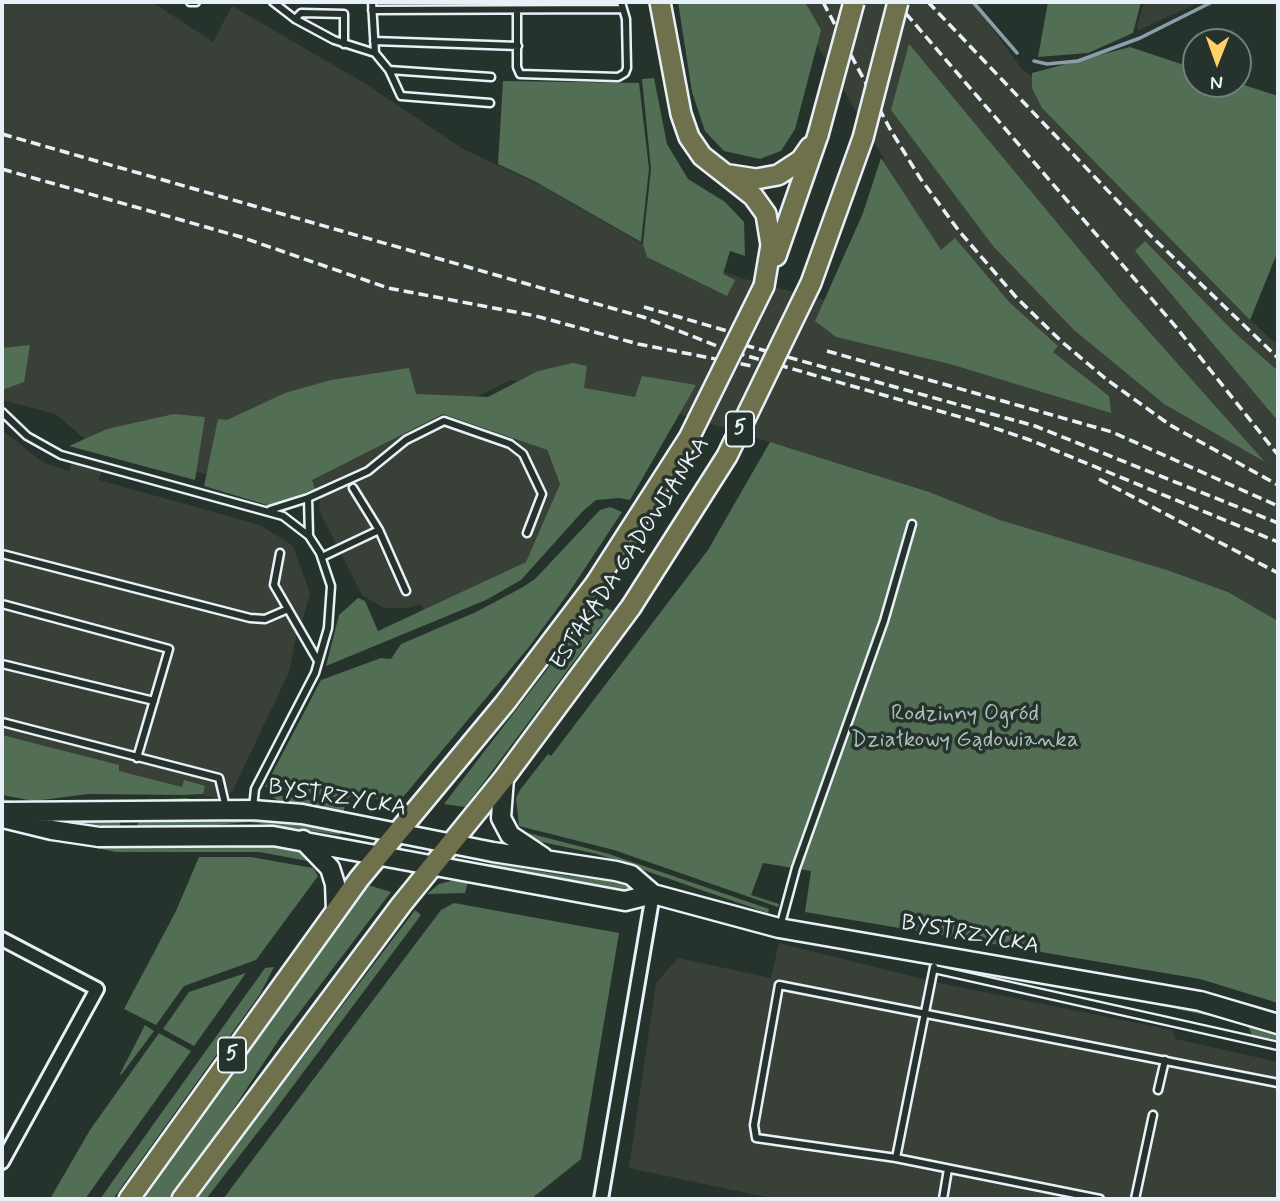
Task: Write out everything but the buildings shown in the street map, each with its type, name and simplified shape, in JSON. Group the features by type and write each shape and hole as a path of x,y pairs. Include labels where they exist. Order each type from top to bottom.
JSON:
{"main road":[{"path":"660,2 684,125 702,156 753,196 766,214 771,246 764,286"},
{"name":"ESTAKADA GĄDOWIANKA","path":"397,833 505,703 596,583 689,438 764,286 818,135 854,2"},
{"name":"ESTAKADA GĄDOWIANKA","path":"434,866 504,778 631,607 727,456 811,284 863,138 898,2"},
{"path":"722,173 756,179 778,175 801,160 818,135"},
{"name":"5","path":"129,1199 336,911 397,833"},
{"name":"5","path":"182,1199 404,901 434,866"}],"street":[{"path":"504,778 501,818 510,835 548,861"},
{"name":"BYSTRZYCKA","path":"2,815 227,810 302,814 452,844 631,875 653,894 779,928 935,962 1200,1001 1278,1024"},
{"path":"141,836 132,832 129,824 133,817 142,813"},
{"name":"BYSTRZYCKA","path":"2,815 73,834 249,834 303,841 625,901 653,894"},
{"path":"303,841 330,868 335,884 336,911"},
{"path":"601,1199 653,894"},
{"path":"2,939 97,989 2,1162"}],"lane":[{"path":"190,2 196,2"},
{"path":"273,2 295,19 344,44 375,53 389,70 401,96 490,103"},
{"path":"372,2 375,53"},
{"path":"372,10 517,10 622,5 627,68 622,76 520,74 517,67 517,10"},
{"path":"295,19 301,13 344,14 344,44"},
{"path":"374,41 518,46"},
{"path":"389,70 492,77"},
{"path":"2,412 27,436 61,455 269,510 284,516 309,536 322,557 332,600 328,628 303,699 256,789 253,810"},
{"path":"269,510 308,498 368,471 406,440 444,421 510,444 523,454 542,494 527,533"},
{"path":"353,488 379,530 406,591"},
{"path":"308,498 309,536"},
{"path":"779,928 796,868 884,621 912,524"},
{"path":"322,557 379,530"},
{"path":"280,553 274,585 318,661"},
{"path":"2,554 250,618 265,619 288,609"},
{"path":"2,604 169,649 137,758"},
{"path":"2,664 154,701"},
{"path":"2,722 219,778 227,810"},
{"path":"896,1158 935,962 1278,1046"},
{"path":"1100,1199 896,1158 755,1138 754,1125 779,985 1278,1083"},
{"path":"1158,1090 1165,1060"},
{"path":"1135,1199 1153,1115"},
{"path":"943,1199 948,1169"}],"shaded area":[{"path":"2,2 152,2 213,42 232,6 361,81 463,149 542,186 641,243 741,278 828,301 878,187 884,159 792,2 973,2 1021,68 1076,113 1250,320 1278,345 1278,621 1228,592 1167,570 1000,520 873,474 676,413 510,380 444,414 546,450 560,484 526,562 424,610 420,604 408,608 384,608 362,595 319,510 320,498 311,481 286,496 90,443 55,414 2,400"},
{"path":"1144,2 1200,2 1139,30 1137,27"},
{"path":"2,430 44,463 69,471 72,462 101,471 99,480 260,525 293,546 310,593 301,626 304,632 296,636 289,672 232,792 215,798 2,745"},
{"path":"779,943 939,983 1172,1030 1176,1039 1278,1062 1278,1199 775,1199 629,1168 656,983 678,958 771,978"}],"green space":[{"path":"678,2 805,2 821,30 795,129 781,151 760,159 724,151 705,131 692,92"},
{"path":"1048,2 1141,2 1133,33 1088,53 1038,57"},
{"path":"909,44 1121,300 1265,462 1164,404 1074,330 993,246 891,110"},
{"path":"1130,47 1182,64 1182,98 1252,98 1252,88 1278,96 1278,251 1250,320 1042,108 1032,88 1032,73"},
{"path":"654,78 667,144 688,179 725,202 744,222 745,256 730,251 723,274 735,280 727,296 647,257 643,244 651,169 642,79"},
{"path":"503,81 639,83 649,169 641,242 536,182 498,164"},
{"path":"881,158 941,250 955,238 1010,303 1058,346 1053,352 1109,396 1111,413 950,364 836,337 815,321 863,213"},
{"path":"1145,241 1235,333 1278,371 1278,421 1135,251"},
{"path":"30,345 24,382 2,390 2,348"},
{"path":"573,363 587,366 584,388 635,397 642,376 696,385 630,500 596,500 521,580 486,600 326,666 339,615 358,598 365,601 378,631 526,562 560,484 547,450 443,414 312,480 315,489 270,506 204,486 218,419 227,420 285,393 331,380 409,368 416,394 488,397 538,371"},
{"path":"174,414 205,417 195,480 69,446 107,429"},
{"name":"Rodzinny Ogród Działkowy Gądowianka","path":"770,442 929,492 1000,520 1167,570 1228,592 1278,621 1278,1003 1200,979 805,912 811,871 763,863 751,895 779,904 778,907 614,850 519,826 516,798 520,790 548,754 551,756 708,550"},
{"path":"610,507 622,512 570,591 529,647 403,797 383,800 354,794 347,799 265,787 321,680 381,658 391,659 401,644 476,612 523,587 535,579 600,510"},
{"path":"598,603 612,611 465,807 444,804"},
{"path":"2,735 119,765 119,771 182,787 184,780 205,786 203,794 88,794 34,801 2,795"},
{"path":"269,794 345,805 343,813 281,803"},
{"path":"187,798 200,803 35,806 2,804 2,799 36,805"},
{"path":"243,818 340,829 340,835 249,822 141,829 137,825 140,820"},
{"path":"46,819 120,821 120,829 94,829"},
{"path":"513,829 609,854 769,909 768,913 597,854 529,839"},
{"path":"68,842 103,845 253,844 300,851 319,863 259,852 116,852"},
{"path":"199,857 251,857 313,868 318,876 256,960 184,986 156,1025 124,1009 176,911"},
{"path":"491,863 568,876 619,881 633,884 637,894 489,869"},
{"path":"459,879 468,881 465,893 427,894 439,884"},
{"path":"368,885 391,892 280,1038 226,1120 168,1199 142,1199"},
{"path":"454,903 619,933 581,1159 531,1199 223,1199 441,910"},
{"path":"415,910 421,915 275,1110 206,1199 195,1199"},
{"path":"274,967 260,994 113,1199 100,1199 265,968"},
{"path":"246,973 194,1046 163,1029 189,992"},
{"path":"1184,1004 1278,1031 1278,1040 1252,1035 1247,1024 1177,1009"},
{"path":"145,1025 154,1031 121,1075 120,1074"},
{"path":"159,1033 191,1051 85,1199 50,1199 90,1130"}],"waterway":[{"path":"973,2 1017,53"},
{"path":"1034,61 1047,64 1078,61 1140,38 1212,2"}],"railway":[{"path":"823,2 890,129 920,178 959,231 1016,297 1062,342 1106,379 1170,425 1278,485"},
{"path":"896,2 1176,327 1278,455"},
{"path":"928,2 1150,235 1278,358"},
{"path":"2,134 643,317 730,351 974,421 1030,440 1278,542"},
{"path":"2,169 241,237 388,288 536,316 638,344 752,366"},
{"path":"644,307 745,336"},
{"path":"730,341 1035,426 1278,523"},
{"path":"827,351 1112,432 1278,506"},
{"path":"1099,479 1278,573"}]}
